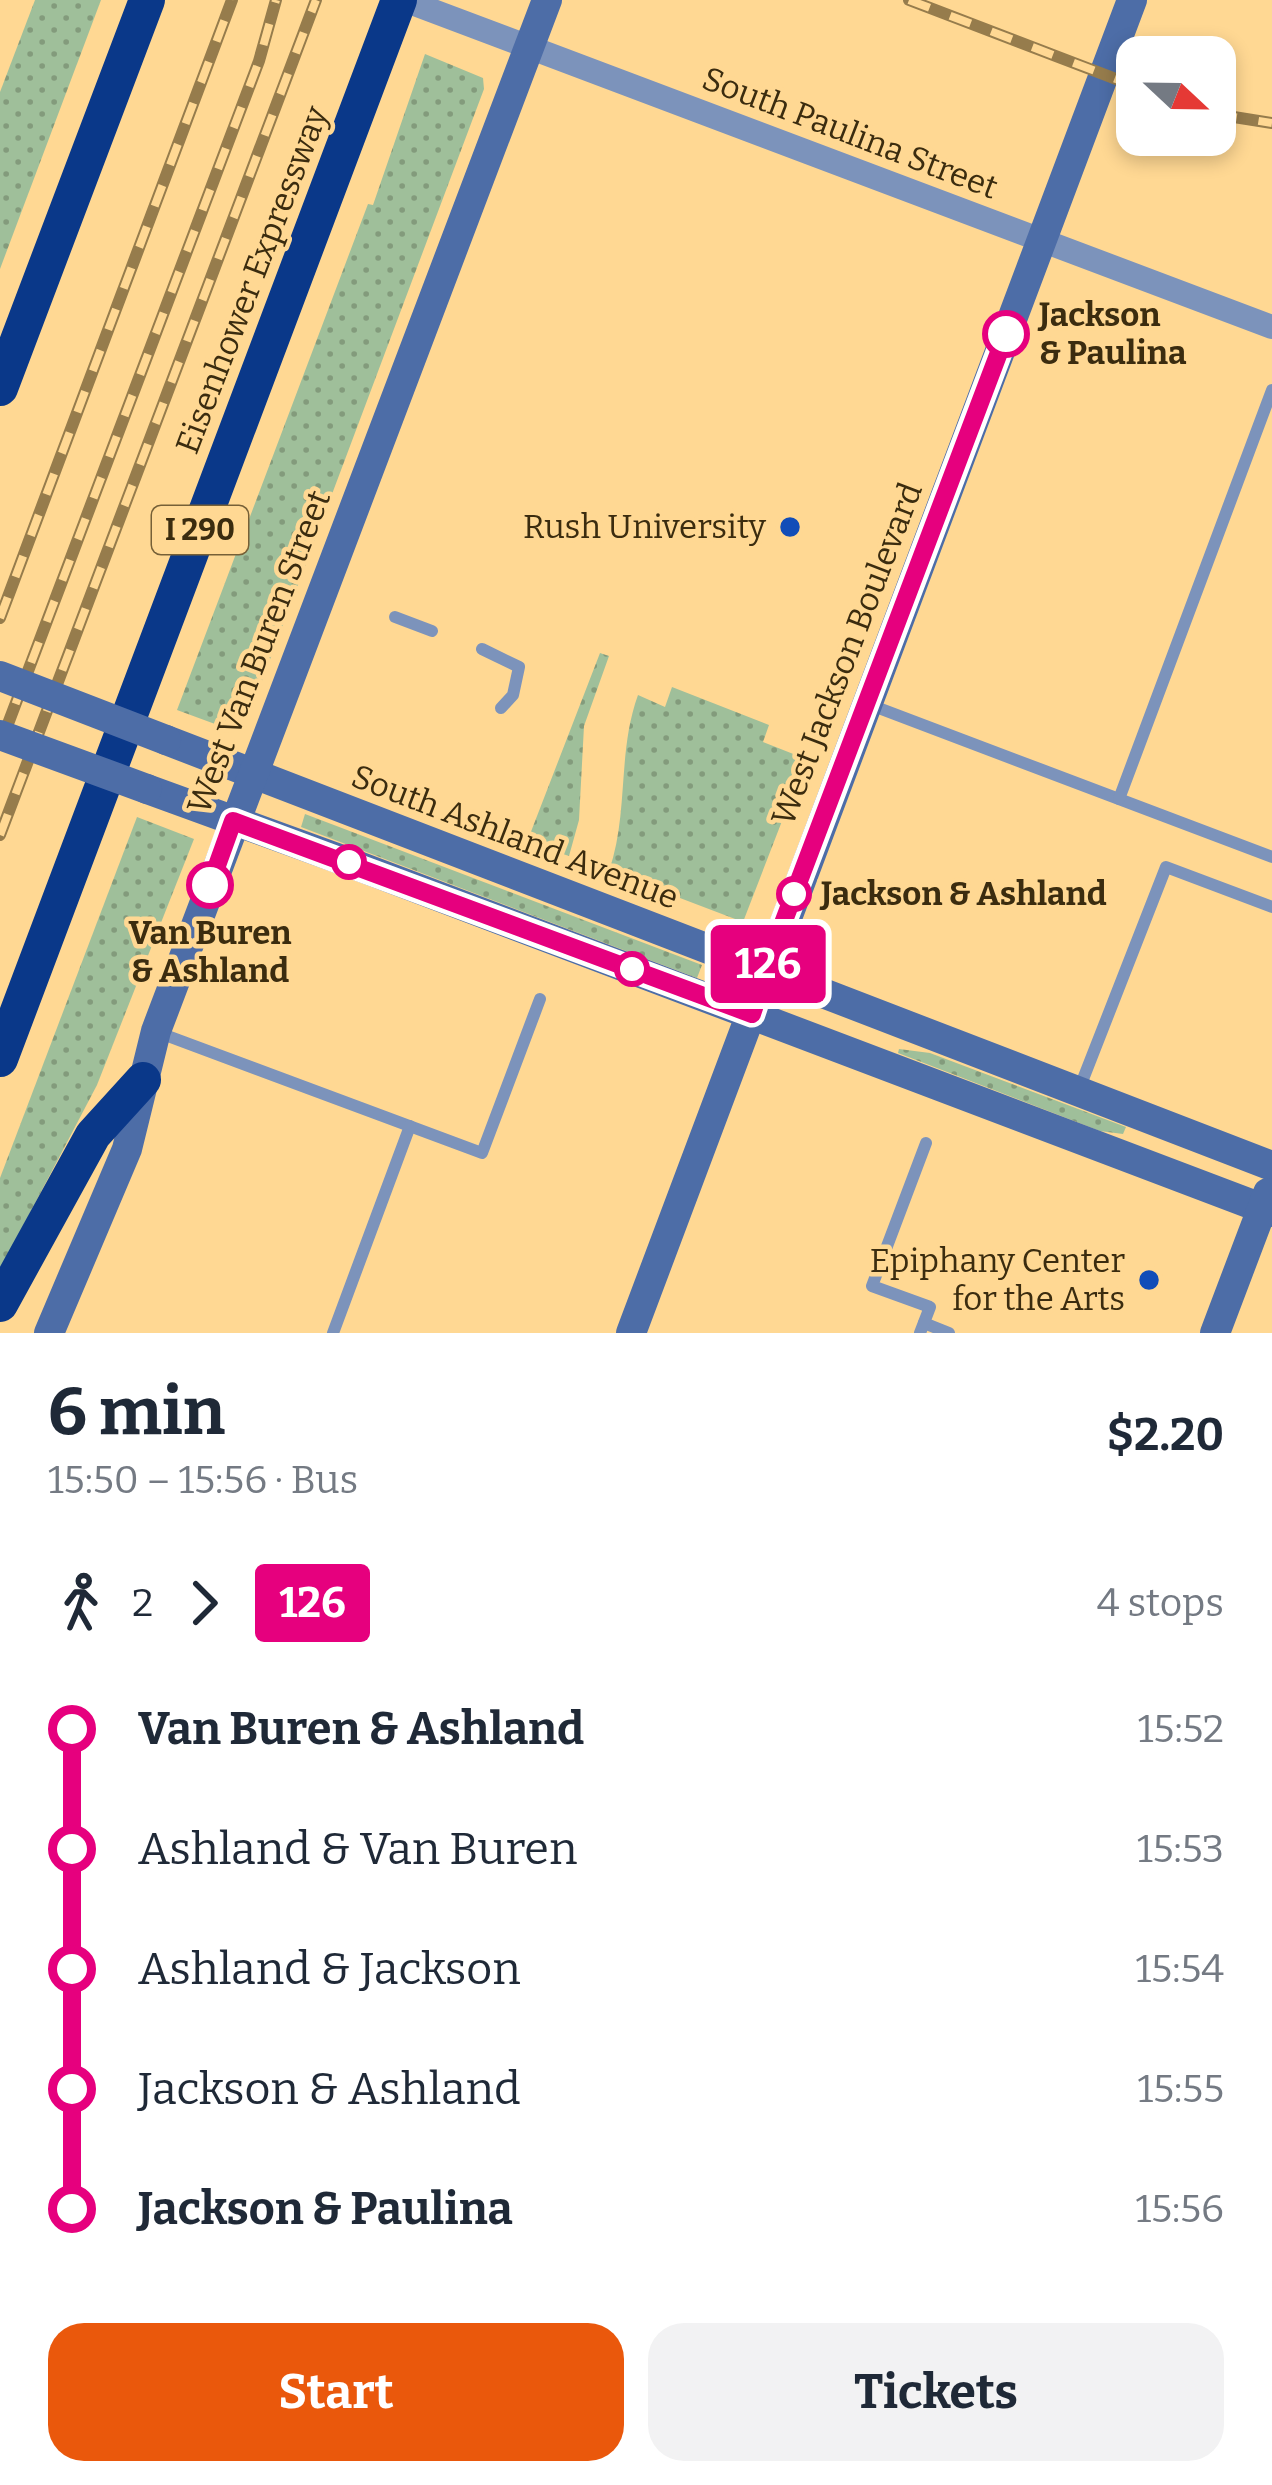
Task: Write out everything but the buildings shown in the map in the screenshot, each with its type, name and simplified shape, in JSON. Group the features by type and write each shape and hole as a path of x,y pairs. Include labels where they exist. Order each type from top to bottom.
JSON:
{"highway":[{"path":"0,388 147,0"},
{"name":"Eisenhower Expressway","path":"0,1059 402,0"},
{"path":"0,1304 93,1135 142,1080"}],"street":[{"name":"South Paulina Street","path":"402,0 1272,327"},
{"name":"West Van Buren Street","path":"49,1333 127,1149 156,1031 547,0"},
{"name":"West Jackson Boulevard","path":"631,1333 1132,0"},
{"name":"South Ashland Avenue","path":"0,676 1272,1166"},
{"path":"0,735 1268,1200 1214,1333"}],"lane":[{"path":"1118,799 1272,390"},
{"path":"395,617 433,631"},
{"path":"482,649 519,667 513,694 501,708"},
{"path":"867,704 1272,857"},
{"path":"1078,1093 1166,868 1272,907"},
{"path":"156,1031 482,1153 540,999"},
{"path":"333,1333 410,1126"},
{"path":"926,1143 872,1286 930,1307 922,1328 949,1333"}],"green space":[{"path":"35,0 101,0 0,269 0,92"},
{"path":"425,54 483,78 484,89 254,702 234,731 177,710 368,204 373,205"},
{"path":"600,653 609,656 584,726 579,820 569,856 527,842"},
{"path":"672,687 769,725 763,742 806,759 743,922 609,871 619,827 627,739 638,695 665,707"},
{"path":"305,814 702,965 697,978 301,827"},
{"path":"137,817 194,839 97,1085 0,1270 0,1178"},
{"path":"899,1049 930,1053 1126,1127 1123,1134 1100,1131 898,1053"}],"railway":[{"path":"0,618 232,0"},
{"path":"0,745 259,61 276,0"},
{"path":"0,835 316,0"},
{"path":"909,0 1116,79"},
{"path":"1236,117 1272,123"}],"bus line":[{"name":"126","path":"210,885 233,821 752,1014 1006,334"}],"place":[{"name":"Jackson & Paulina","path":"1006,334"},
{"name":"Rush University","path":"790,527"},
{"name":"Van Buren & Ashland","path":"210,885"},
{"name":"Jackson & Ashland","path":"794,894"},
{"name":"Epiphany Center for the Arts","path":"1149,1280"}]}
